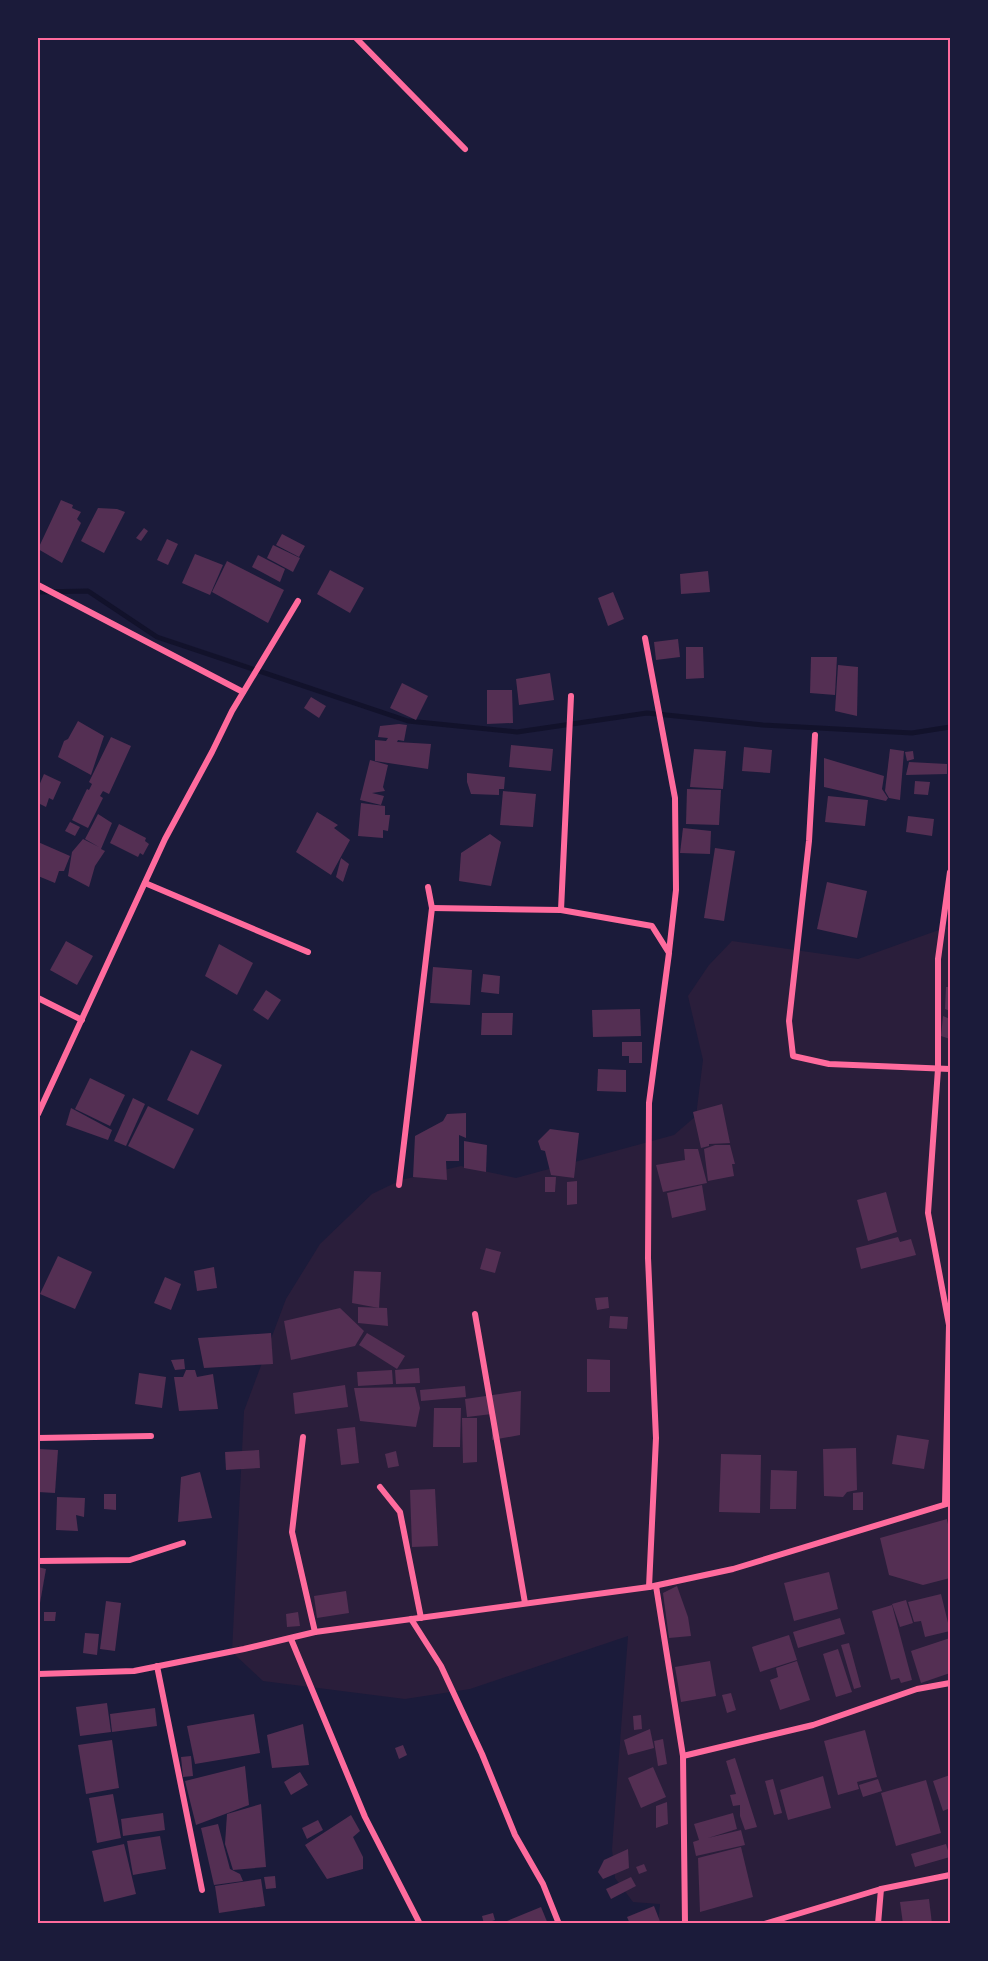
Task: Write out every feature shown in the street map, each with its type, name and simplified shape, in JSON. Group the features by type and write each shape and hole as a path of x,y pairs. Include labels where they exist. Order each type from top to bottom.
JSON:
{"street":[{"path":"356,38 465,149"},
{"path":"38,585 243,692"},
{"path":"38,1114 165,839 243,692 298,601"},
{"path":"645,639 675,798 676,890 650,1103 648,1258 656,1438 649,1587"},
{"path":"561,910 572,696"},
{"path":"815,735 809,841 789,1021 793,1056 829,1064 951,1069"},
{"path":"38,1674 134,1671 315,1632 656,1586 733,1569 948,1504 949,1325 928,1214 938,1069 938,959 951,872"},
{"path":"145,883 308,952"},
{"path":"399,1185 432,908 428,887"},
{"path":"432,908 561,910 652,926 669,953"},
{"path":"38,998 82,1020"},
{"path":"475,1314 525,1603"},
{"path":"38,1438 151,1436"},
{"path":"303,1437 292,1532 315,1632"},
{"path":"380,1487 400,1512 421,1618"},
{"path":"38,1561 130,1560 183,1543"},
{"path":"656,1586 683,1756 686,1923"},
{"path":"411,1619 441,1666 482,1754 515,1835 543,1884 559,1923"},
{"path":"291,1639 365,1817 420,1923"},
{"path":"157,1666 202,1890"},
{"path":"683,1756 813,1725 917,1689 951,1683"},
{"path":"764,1923 881,1889 951,1875"},
{"path":"878,1923 881,1889"}],"shaded area":[{"path":"950,926 950,1923 658,1923 660,1904 633,1902 615,1878 612,1849 628,1636 470,1689 405,1699 263,1681 232,1652 244,1411 286,1299 320,1244 372,1194 401,1180 461,1166 516,1178 674,1135 696,1116 703,1060 688,996 709,965 732,941 858,959"}],"building":[{"path":"61,500 73,505 72,508 81,512 77,519 81,523 62,563 38,549"},
{"path":"98,508 125,512 104,553 81,541"},
{"path":"144,528 148,531 141,541 136,538"},
{"path":"282,534 305,546 299,557 276,545"},
{"path":"167,539 178,544 168,565 157,560"},
{"path":"273,545 300,558 293,572 267,558"},
{"path":"195,554 223,565 210,595 182,583"},
{"path":"258,555 285,569 280,582 252,567"},
{"path":"227,561 284,590 268,623 212,592"},
{"path":"330,570 364,588 350,613 317,594"},
{"path":"708,571 710,592 681,594 680,574"},
{"path":"613,592 624,619 608,626 598,598"},
{"path":"678,639 680,657 656,660 654,642"},
{"path":"686,647 703,647 704,678 686,679"},
{"path":"811,657 837,657 835,695 810,693"},
{"path":"838,665 858,667 857,716 835,711"},
{"path":"550,673 554,700 519,705 516,679"},
{"path":"402,683 428,696 416,720 390,708"},
{"path":"487,690 512,690 513,723 487,724"},
{"path":"311,697 326,706 319,718 304,708"},
{"path":"78,721 104,736 91,775 58,757 64,741 68,739"},
{"path":"407,725 404,741 398,740 397,742 431,744 428,769 375,761 375,740 386,741 388,738 378,737 380,726"},
{"path":"111,737 131,746 109,794 103,791 100,796 103,798 88,828 72,820 87,789 89,790 92,784 89,782"},
{"path":"511,745 553,749 551,771 509,767"},
{"path":"744,747 772,750 770,773 742,771"},
{"path":"694,749 726,751 723,789 690,787"},
{"path":"890,749 904,751 900,800 889,798 885,791"},
{"path":"913,751 914,759 907,761 905,752"},
{"path":"824,758 884,776 882,789 888,798 886,801 824,787"},
{"path":"370,760 388,765 383,787 385,791 372,793 384,796 381,805 360,800"},
{"path":"909,762 947,764 947,774 906,775"},
{"path":"467,773 505,777 504,789 499,789 499,795 471,794"},
{"path":"44,774 61,782 53,800 49,798 46,807 38,803 38,788"},
{"path":"915,781 930,782 928,795 914,794"},
{"path":"687,789 721,790 719,825 686,824"},
{"path":"503,791 536,794 533,827 500,825"},
{"path":"828,796 868,800 865,826 825,822"},
{"path":"361,803 385,806 385,815 390,815 388,831 383,830 383,838 358,836"},
{"path":"317,812 338,825 334,828 350,840 331,875 296,852"},
{"path":"98,814 112,823 101,849 105,851 95,866 89,887 68,876 72,852 83,839 99,847 85,839"},
{"path":"908,816 934,819 932,836 906,832"},
{"path":"70,822 80,827 75,836 65,831"},
{"path":"119,824 146,838 145,841 149,844 143,855 140,853 138,857 110,843"},
{"path":"683,828 711,831 710,854 680,853"},
{"path":"490,834 501,842 491,886 459,881 461,853"},
{"path":"38,842 70,856 64,871 59,871 55,883 38,876"},
{"path":"715,848 735,851 724,921 704,918"},
{"path":"341,858 349,864 343,882 336,877"},
{"path":"827,882 867,891 857,938 817,929"},
{"path":"66,941 93,956 77,985 50,970"},
{"path":"219,944 253,963 237,995 205,976"},
{"path":"433,967 472,970 470,1005 430,1003"},
{"path":"483,974 500,976 499,994 481,992"},
{"path":"946,987 950,987 950,1011 945,1009"},
{"path":"266,990 281,1000 268,1020 253,1010"},
{"path":"640,1009 641,1036 593,1037 592,1010"},
{"path":"482,1013 513,1013 512,1035 481,1035"},
{"path":"943,1016 950,1019 950,1039 941,1036"},
{"path":"622,1042 642,1042 642,1063 629,1063 629,1056 622,1056"},
{"path":"191,1050 222,1065 198,1115 167,1100"},
{"path":"598,1069 626,1070 626,1092 597,1091"},
{"path":"90,1078 125,1095 110,1126 75,1109"},
{"path":"133,1098 145,1104 126,1146 114,1141"},
{"path":"722,1104 730,1143 709,1144 701,1148 693,1112"},
{"path":"148,1106 194,1129 174,1169 128,1146"},
{"path":"71,1108 112,1130 108,1140 66,1125"},
{"path":"466,1113 466,1138 459,1135 459,1161 446,1161 447,1180 413,1177 415,1136 443,1121 447,1114"},
{"path":"550,1129 579,1133 574,1178 551,1175 545,1151 541,1150 538,1141"},
{"path":"464,1141 487,1145 486,1172 464,1168"},
{"path":"715,1145 730,1145 735,1164 732,1164 734,1176 708,1181 704,1149"},
{"path":"684,1149 698,1149 707,1183 663,1192 656,1165 685,1160"},
{"path":"545,1177 556,1177 555,1192 545,1192"},
{"path":"577,1181 577,1204 567,1205 567,1182"},
{"path":"702,1185 706,1210 672,1218 667,1193"},
{"path":"886,1192 897,1232 868,1241 857,1200"},
{"path":"898,1237 900,1242 911,1239 916,1255 861,1269 856,1248"},
{"path":"486,1248 501,1252 495,1273 480,1269"},
{"path":"58,1256 92,1272 75,1309 40,1294"},
{"path":"214,1267 217,1288 197,1291 194,1271"},
{"path":"354,1271 381,1272 379,1308 352,1303"},
{"path":"165,1277 181,1284 171,1310 154,1303"},
{"path":"608,1297 609,1308 597,1310 595,1298"},
{"path":"358,1307 387,1308 388,1326 358,1323"},
{"path":"340,1308 364,1331 355,1346 291,1360 284,1321"},
{"path":"610,1316 628,1317 627,1329 609,1328"},
{"path":"271,1333 273,1364 204,1368 198,1338"},
{"path":"367,1333 405,1356 397,1369 359,1345"},
{"path":"184,1359 185,1369 175,1370 171,1360"},
{"path":"587,1359 610,1360 610,1392 587,1392"},
{"path":"419,1368 420,1383 396,1384 395,1370"},
{"path":"186,1370 195,1370 197,1377 213,1374 218,1409 179,1411 174,1377 183,1377"},
{"path":"392,1370 393,1384 358,1386 357,1372"},
{"path":"139,1373 166,1377 162,1408 135,1404"},
{"path":"345,1385 348,1407 295,1414 293,1393"},
{"path":"465,1386 466,1397 421,1401 420,1390"},
{"path":"415,1387 420,1408 416,1427 360,1421 354,1388"},
{"path":"521,1391 520,1435 492,1440 492,1414 467,1417 465,1399"},
{"path":"434,1408 461,1408 460,1447 433,1447"},
{"path":"462,1418 477,1418 477,1462 463,1463"},
{"path":"355,1427 359,1463 341,1465 337,1429"},
{"path":"897,1435 929,1440 924,1469 892,1464"},
{"path":"856,1448 857,1490 847,1492 843,1497 824,1496 823,1449"},
{"path":"38,1449 58,1450 55,1493 38,1492"},
{"path":"259,1450 260,1468 226,1470 225,1452"},
{"path":"396,1451 399,1466 388,1468 385,1454"},
{"path":"721,1454 761,1455 760,1513 719,1512"},
{"path":"771,1470 797,1471 796,1509 770,1509"},
{"path":"200,1472 212,1518 178,1522 181,1477"},
{"path":"435,1489 438,1546 412,1547 410,1490"},
{"path":"863,1492 863,1510 853,1510 853,1493"},
{"path":"104,1494 116,1494 116,1510 104,1509"},
{"path":"57,1497 85,1498 84,1517 76,1515 78,1531 56,1530"},
{"path":"947,1519 950,1534 950,1578 923,1585 889,1575 880,1538"},
{"path":"38,1567 46,1569 40,1603 38,1602"},
{"path":"829,1572 838,1609 794,1621 784,1583"},
{"path":"677,1586 688,1617 691,1636 669,1638 663,1593"},
{"path":"346,1591 349,1613 317,1618 314,1596"},
{"path":"941,1594 950,1631 925,1637 921,1621 914,1622 908,1602"},
{"path":"906,1600 913,1623 900,1627 892,1604"},
{"path":"106,1601 121,1603 115,1651 100,1649"},
{"path":"892,1605 912,1680 901,1683 899,1678 891,1680 872,1611"},
{"path":"44,1612 56,1612 55,1621 44,1621"},
{"path":"298,1612 300,1626 287,1627 286,1614"},
{"path":"840,1618 845,1634 798,1648 793,1632"},
{"path":"85,1633 99,1634 97,1655 83,1653"},
{"path":"789,1635 797,1660 760,1672 752,1647"},
{"path":"950,1638 950,1673 921,1683 911,1651"},
{"path":"849,1643 861,1687 854,1689 841,1645"},
{"path":"838,1649 852,1692 836,1697 823,1654"},
{"path":"710,1661 716,1696 681,1702 675,1667"},
{"path":"797,1661 810,1700 780,1710 770,1680 778,1677 776,1668"},
{"path":"731,1693 736,1710 727,1713 722,1695"},
{"path":"107,1703 111,1732 80,1736 76,1707"},
{"path":"155,1708 157,1726 112,1732 110,1714"},
{"path":"254,1714 260,1753 195,1764 187,1726"},
{"path":"641,1715 642,1729 634,1730 633,1716"},
{"path":"303,1724 309,1765 272,1768 267,1735"},
{"path":"650,1729 654,1748 628,1755 624,1740"},
{"path":"865,1730 877,1777 857,1782 859,1789 838,1795 824,1741"},
{"path":"663,1739 667,1764 658,1766 654,1741"},
{"path":"112,1740 119,1788 86,1794 78,1745"},
{"path":"403,1745 407,1755 399,1759 395,1748"},
{"path":"191,1756 193,1776 183,1777 181,1757"},
{"path":"735,1758 757,1827 745,1830 740,1816 740,1805 733,1806 730,1795 736,1794 726,1761"},
{"path":"245,1766 249,1805 196,1825 185,1781"},
{"path":"653,1767 666,1797 641,1808 628,1778"},
{"path":"300,1772 308,1785 291,1795 284,1782"},
{"path":"950,1775 950,1808 943,1811 933,1781"},
{"path":"823,1776 831,1808 788,1820 780,1790"},
{"path":"773,1779 782,1813 774,1815 765,1781"},
{"path":"878,1779 882,1791 863,1797 859,1785"},
{"path":"926,1780 941,1833 896,1846 881,1793"},
{"path":"113,1794 121,1838 97,1843 89,1798"},
{"path":"667,1802 668,1824 656,1828 656,1806"},
{"path":"261,1804 266,1867 233,1870 225,1844 227,1814"},
{"path":"163,1813 165,1830 123,1836 121,1819"},
{"path":"733,1813 737,1829 708,1838 741,1830 745,1845 696,1856 693,1842 699,1840 694,1824"},
{"path":"351,1815 360,1831 353,1837 363,1857 363,1869 327,1879 305,1845"},
{"path":"318,1820 323,1830 307,1839 302,1828"},
{"path":"218,1824 230,1869 240,1874 243,1881 214,1885 201,1828"},
{"path":"160,1836 166,1869 133,1875 127,1841"},
{"path":"124,1844 136,1894 104,1902 92,1851"},
{"path":"946,1844 950,1857 915,1867 911,1854"},
{"path":"741,1847 753,1897 700,1912 698,1858"},
{"path":"628,1849 629,1868 603,1879 598,1872 604,1860"},
{"path":"644,1864 647,1871 639,1874 636,1867"},
{"path":"275,1876 276,1888 266,1889 264,1877"},
{"path":"631,1877 636,1886 611,1899 606,1889"},
{"path":"261,1879 265,1906 219,1913 215,1886"},
{"path":"929,1899 932,1924 903,1924 900,1902"},
{"path":"654,1906 661,1924 630,1924 627,1917"},
{"path":"541,1907 548,1924 502,1924 502,1923"},
{"path":"493,1913 495,1920 484,1924 482,1916"}],"waterway":[{"path":"38,592 88,591 157,637 408,721 517,732 647,713 763,725 912,733 950,727"}]}
